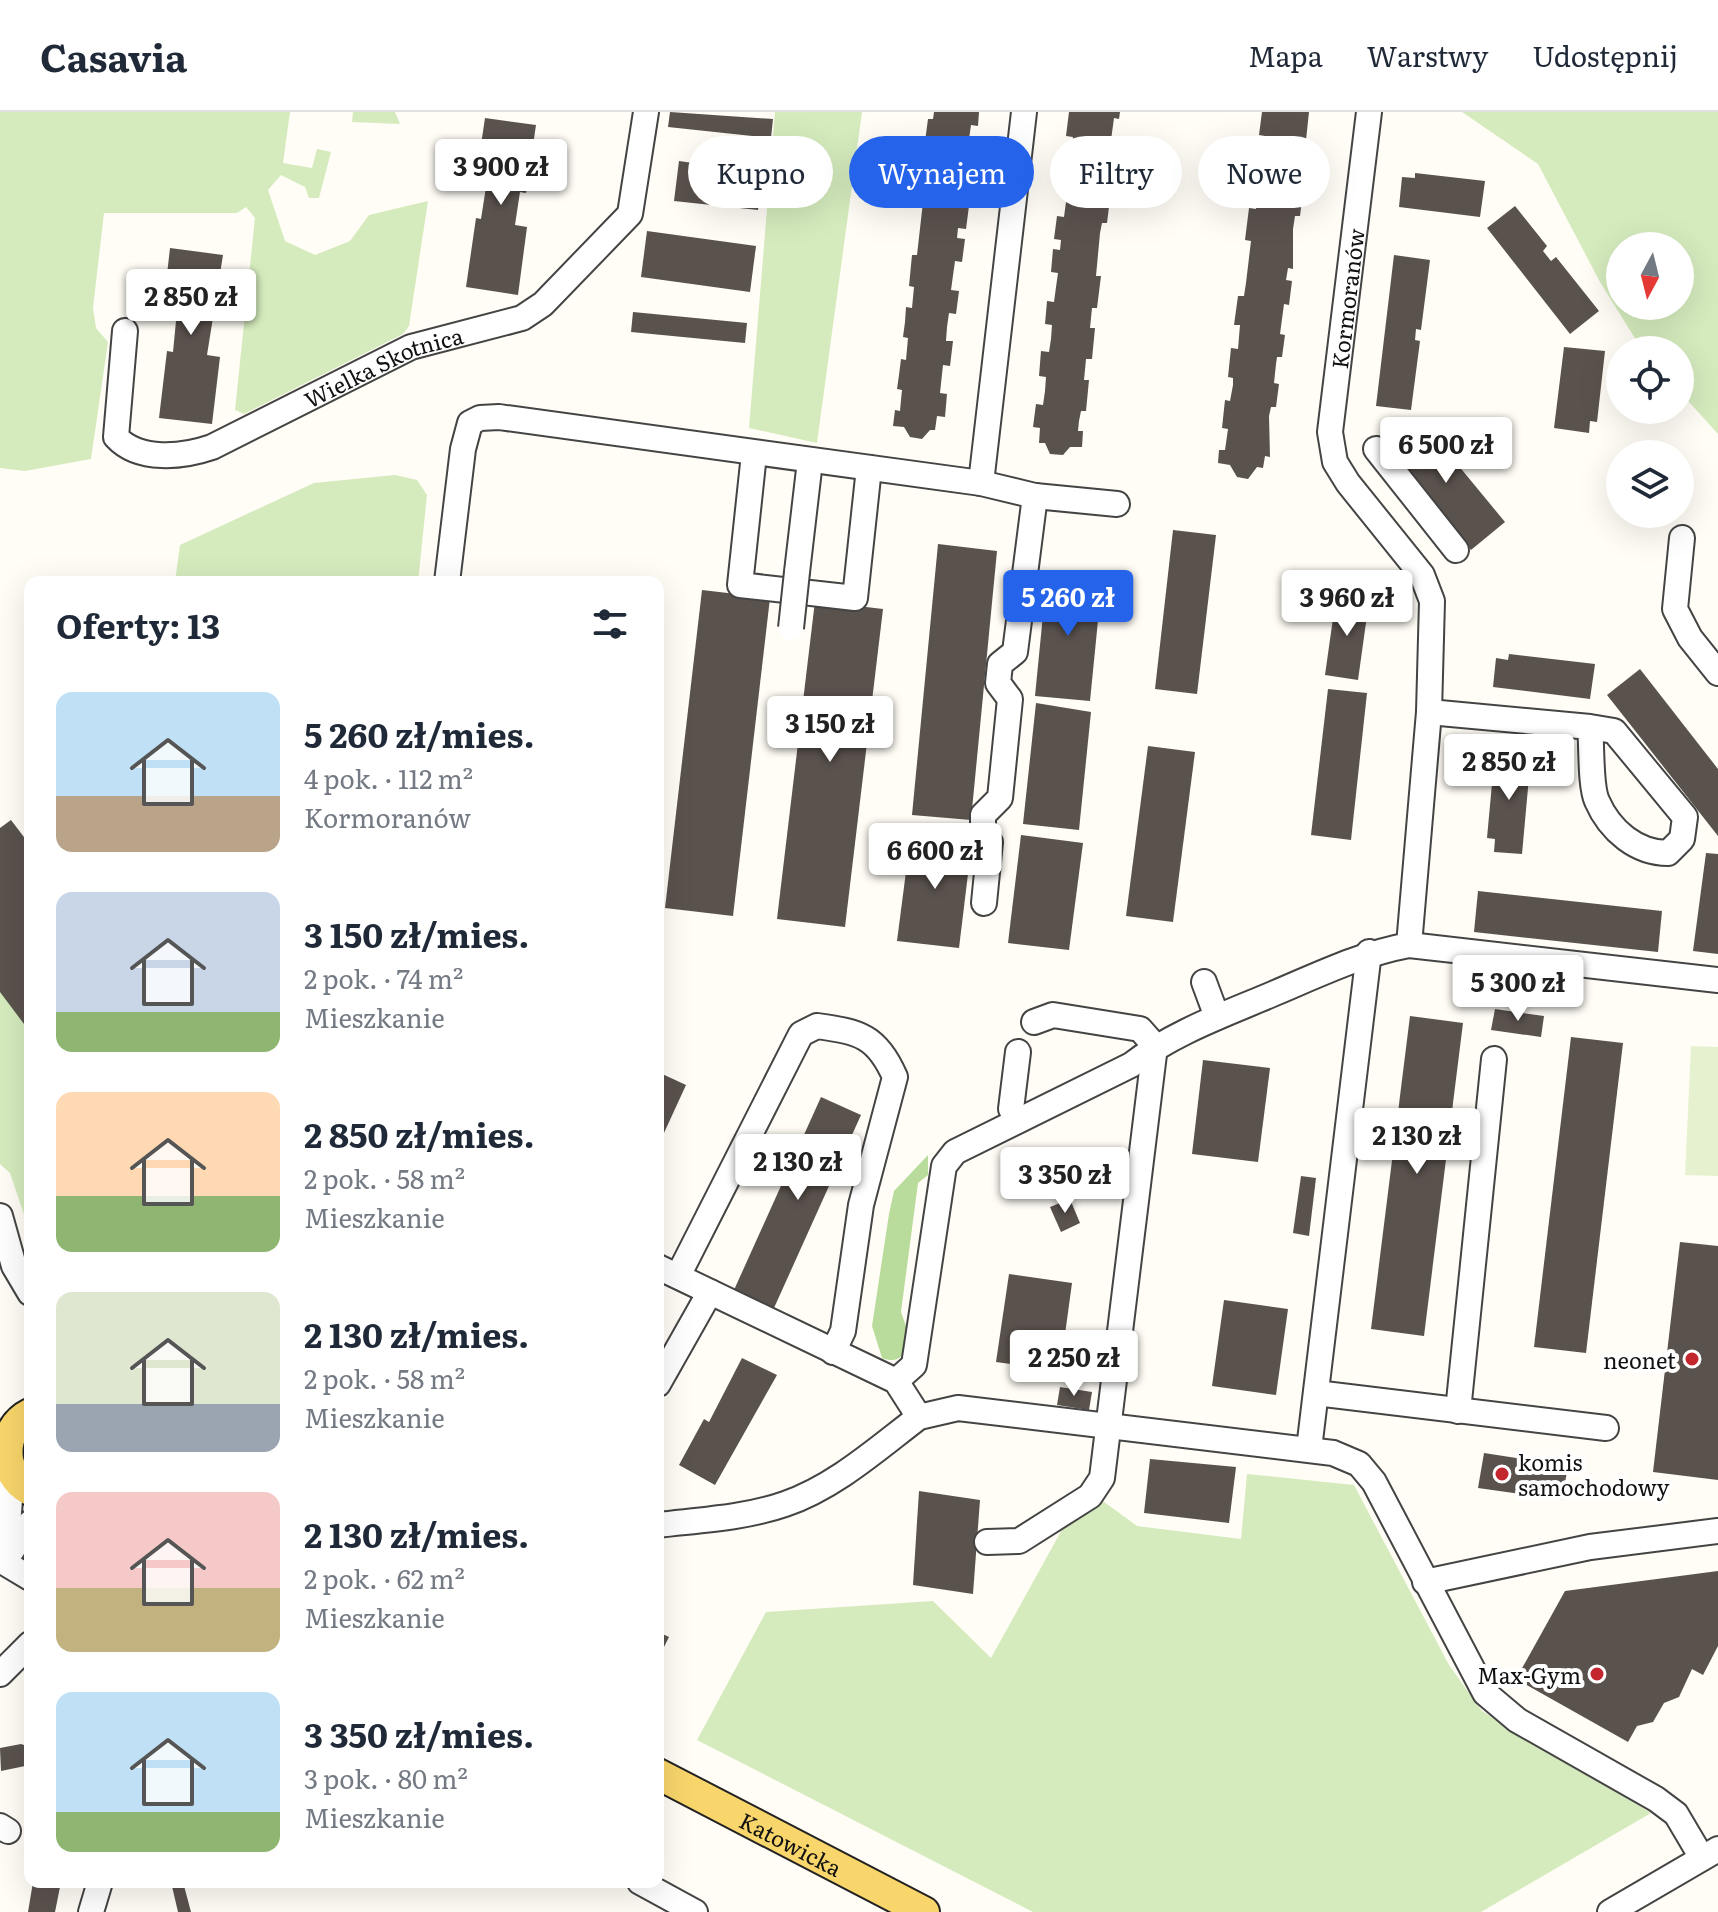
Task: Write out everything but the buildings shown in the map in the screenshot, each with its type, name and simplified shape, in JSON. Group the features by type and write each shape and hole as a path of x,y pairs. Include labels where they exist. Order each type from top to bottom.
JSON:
{"main road":[{"path":"12,1469 7,1437 16,1419"},
{"name":"Katowicka","path":"664,1777 924,1912"}],"street":[{"name":"Wielka Skotnica","path":"125,331 116,437 134,451 185,456 212,447 411,347 522,318 543,304 630,214 646,112"},
{"path":"981,483 1024,112"},
{"name":"Kormoranów","path":"1369,112 1330,432 1335,462 1348,483 1422,575 1432,601 1429,712 1409,945"},
{"path":"448,576 463,449 470,423 480,418 499,417 649,435 754,454 981,483 1035,496 1117,504"},
{"path":"1376,449 1456,550"},
{"path":"754,454 740,585 855,598 869,468"},
{"path":"791,628 810,461"},
{"path":"984,903 990,842 983,832 983,815 1000,798 1010,699 998,683 1000,664 1015,652 1035,496"},
{"path":"1383,526 1416,500"},
{"path":"1682,538 1675,609 1690,638 1718,673"},
{"path":"1429,712 1590,727 1614,731 1685,817 1682,839 1668,853 1648,853 1629,842 1596,800 1590,727"},
{"path":"896,1381 914,1365 944,1166 955,1152 1131,1065 1155,1046 1369,952 1409,945 1718,980"},
{"path":"1309,1449 1369,952"},
{"path":"1204,982 1217,1017"},
{"path":"987,1542 1019,1541 1090,1496 1102,1478 1155,1046 1140,1029 1053,1015 1034,1022"},
{"path":"833,1352 843,1331 861,1205 895,1077 887,1056 868,1037 817,1026 801,1034 668,1271 833,1352 896,1381 919,1417"},
{"path":"1017,1121 1011,1109 1018,1052"},
{"path":"1458,1411 1494,1059"},
{"path":"0,1216 14,1266 24,1283"},
{"path":"664,1373 710,1292"},
{"path":"1316,1393 1606,1428"},
{"path":"664,1524 731,1516 786,1504 830,1482 919,1417 958,1408 1333,1453 1359,1464 1374,1482 1485,1693 1517,1720 1656,1799 1676,1814 1710,1853 1610,1912"},
{"path":"3,1560 12,1469"},
{"path":"3,1560 24,1531"},
{"path":"1425,1582 1590,1547 1718,1531"},
{"path":"3,1560 24,1574"},
{"path":"0,1674 24,1650"},
{"path":"91,1912 98,1888"},
{"path":"651,1888 695,1912"}],"green space":[{"path":"0,112 290,112 283,163 312,168 317,149 331,152 319,198 309,198 305,187 281,175 268,190 285,241 315,255 350,241 369,215 428,201 409,326 403,334 244,414 235,410 255,218 246,207 237,213 104,213 93,308 96,328 108,342 91,459 25,471 0,468"},
{"path":"353,112 395,112 400,124 352,122"},
{"path":"775,112 862,112 859,136 849,136 849,208 817,443 749,428 767,208 833,208 833,136 773,136"},
{"path":"1462,112 1718,112 1718,434 1694,407 1694,336 1634,336 1624,320 1694,320 1694,232 1606,232 1606,292 1538,164"},
{"path":"395,475 417,480 427,495 419,576 176,576 180,545 314,483"},
{"path":"0,847 24,867 24,1214 10,1173 0,1164"},
{"path":"1691,1046 1718,1047 1718,1176 1685,1175"},
{"path":"928,1155 928,1175 918,1183 901,1312 912,1343 900,1358 888,1360 882,1358 872,1326 889,1214 894,1191"},
{"path":"1247,1474 1354,1485 1449,1665 1482,1711 1651,1813 1481,1912 1033,1912 697,1740 766,1612 933,1601 991,1658 1085,1488 1137,1526 1241,1539"}],"place":[{"name":"neonet","path":"1692,1359"},
{"name":"komis samochodowy","path":"1502,1474"},
{"name":"Max-Gym","path":"1597,1674"}]}
